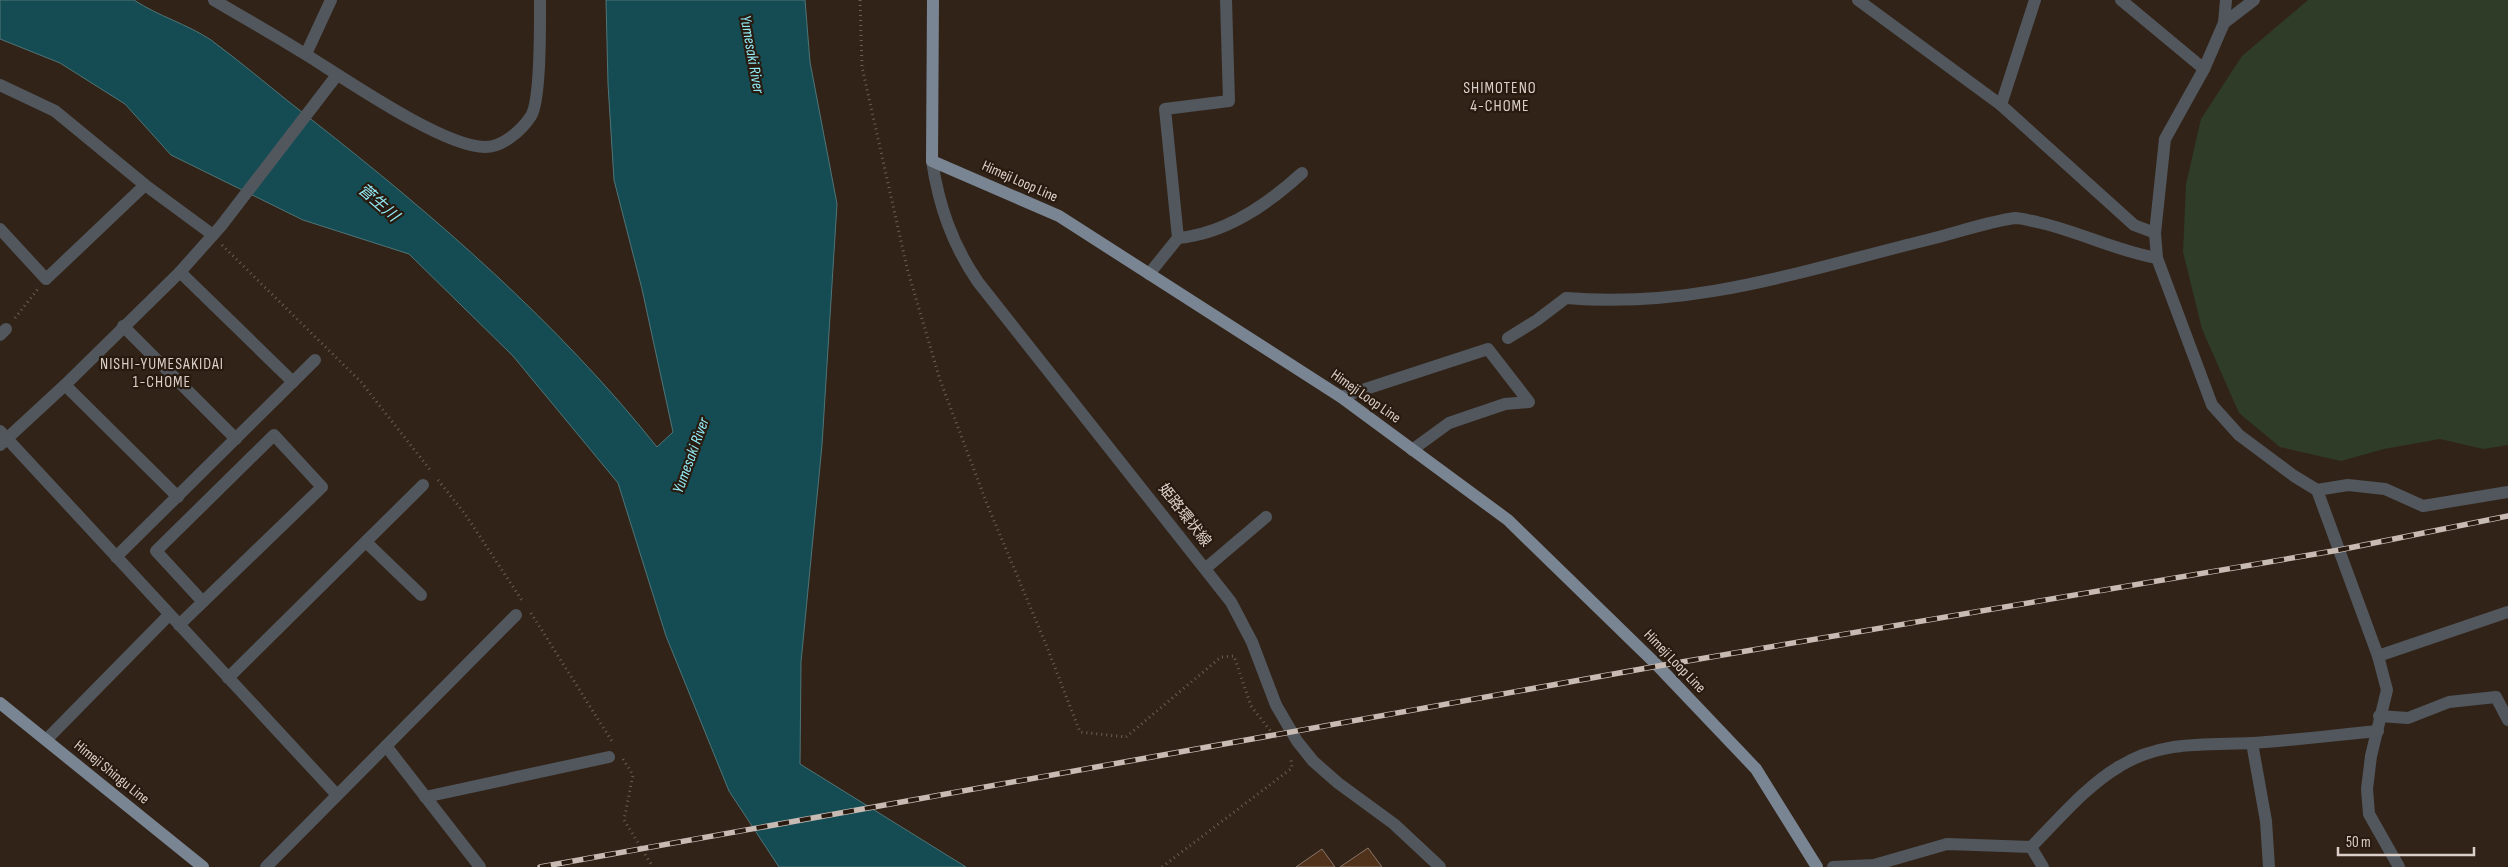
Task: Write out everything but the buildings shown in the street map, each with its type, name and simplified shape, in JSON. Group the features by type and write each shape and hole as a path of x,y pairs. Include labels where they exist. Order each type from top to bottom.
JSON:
{"main road":[{"path":"932,161 933,0"},
{"name":"Himeji Loop Line","path":"932,161 1059,216 1341,397 1508,520 1658,666 1756,769 1817,867"},
{"name":"Himeji Shingu Line","path":"0,702 203,867"}],"street":[{"path":"214,0 306,54 336,75 435,131 464,144 487,147 502,142 517,133 532,115 538,77 540,0"},
{"path":"306,54 331,0"},
{"path":"1149,274 1178,238 1166,108 1229,101 1226,0"},
{"path":"1858,0 2001,105 2134,225 2155,233"},
{"path":"2001,105 2035,0"},
{"path":"2121,0 2204,69"},
{"path":"2226,0 2224,23 2204,69 2165,139 2155,233 2157,258 2212,405 2239,435 2294,476 2317,490 2378,656 2387,690 2379,716 2378,731 2370,756 2367,788 2369,814 2399,867"},
{"path":"2224,23 2254,0"},
{"path":"336,75 217,231 180,272 123,326 66,385 2,438 116,557 337,795"},
{"path":"0,85 55,111 145,185 217,231"},
{"name":"姫路環状線","path":"932,161 943,215 961,256 984,290 1206,568 1231,602 1248,634 1276,705 1298,741 1313,761 1338,783 1394,824 1440,867"},
{"path":"1178,238 1197,237 1238,219 1272,201 1302,173"},
{"path":"0,229 46,278 145,185"},
{"path":"1508,338 1537,320 1566,298 1635,301 1736,288 1801,274 1877,252 2017,218 2057,227 2141,255 2157,258"},
{"path":"180,272 293,382"},
{"path":"123,326 236,439"},
{"path":"1341,397 1488,349 1529,402 1505,404 1449,422 1412,450"},
{"path":"116,557 315,360"},
{"path":"66,385 178,497"},
{"path":"179,625 322,487 274,435 156,551 203,602"},
{"path":"2317,490 2348,484 2385,489 2423,506 2508,492"},
{"path":"228,678 423,485"},
{"path":"1206,568 1266,516"},
{"path":"366,542 421,595"},
{"path":"2378,656 2508,612"},
{"path":"46,740 169,614"},
{"path":"266,867 516,615"},
{"path":"2379,716 2408,718 2449,702 2496,697 2508,720"},
{"path":"1833,867 1874,865 1947,844 2031,847 2094,785 2121,765 2153,750 2195,743 2252,743 2378,731"},
{"path":"2252,743 2266,821 2269,867"},
{"path":"386,746 480,867"},
{"path":"425,797 613,753"},
{"path":"2031,847 2043,867"}],"path":[{"path":"860,0 862,68 907,268 940,380 987,504 1045,642 1080,732 1126,737 1221,657 1234,656 1250,706 1280,743"},
{"path":"217,231 361,382 465,514 613,753"},
{"path":"3,332 46,278"},
{"path":"1162,867 1292,768 1291,757"},
{"path":"622,758 633,774 624,820 653,867"}],"green space":[{"path":"2308,0 2508,0 2508,445 2483,449 2440,439 2384,449 2341,461 2280,447 2239,413 2202,329 2183,252 2186,184 2201,119 2242,56"}],"water":[{"path":"0,0 134,0 211,40 358,157 450,233 494,273 579,357 657,447 673,432 642,289 614,180 608,84 606,0 805,0 810,62 837,204 822,445 801,662 800,764 966,867 779,867 729,791 666,636 618,483 513,356 409,254 303,220 171,155 125,104 60,63 0,39"}],"railway":[{"path":"540,867 1658,666 2339,550 2508,516"}],"district":[{"name":"SHIMOTENO 4-CHOME","path":"1500,96"},
{"name":"NISHI-YUMESAKIDAI 1-CHOME","path":"162,372"}],"water label":[{"name":"Yumesaki River","path":"753,54"},
{"name":"菅生川","path":"379,202"},
{"name":"Yumesaki River","path":"690,455"}]}
